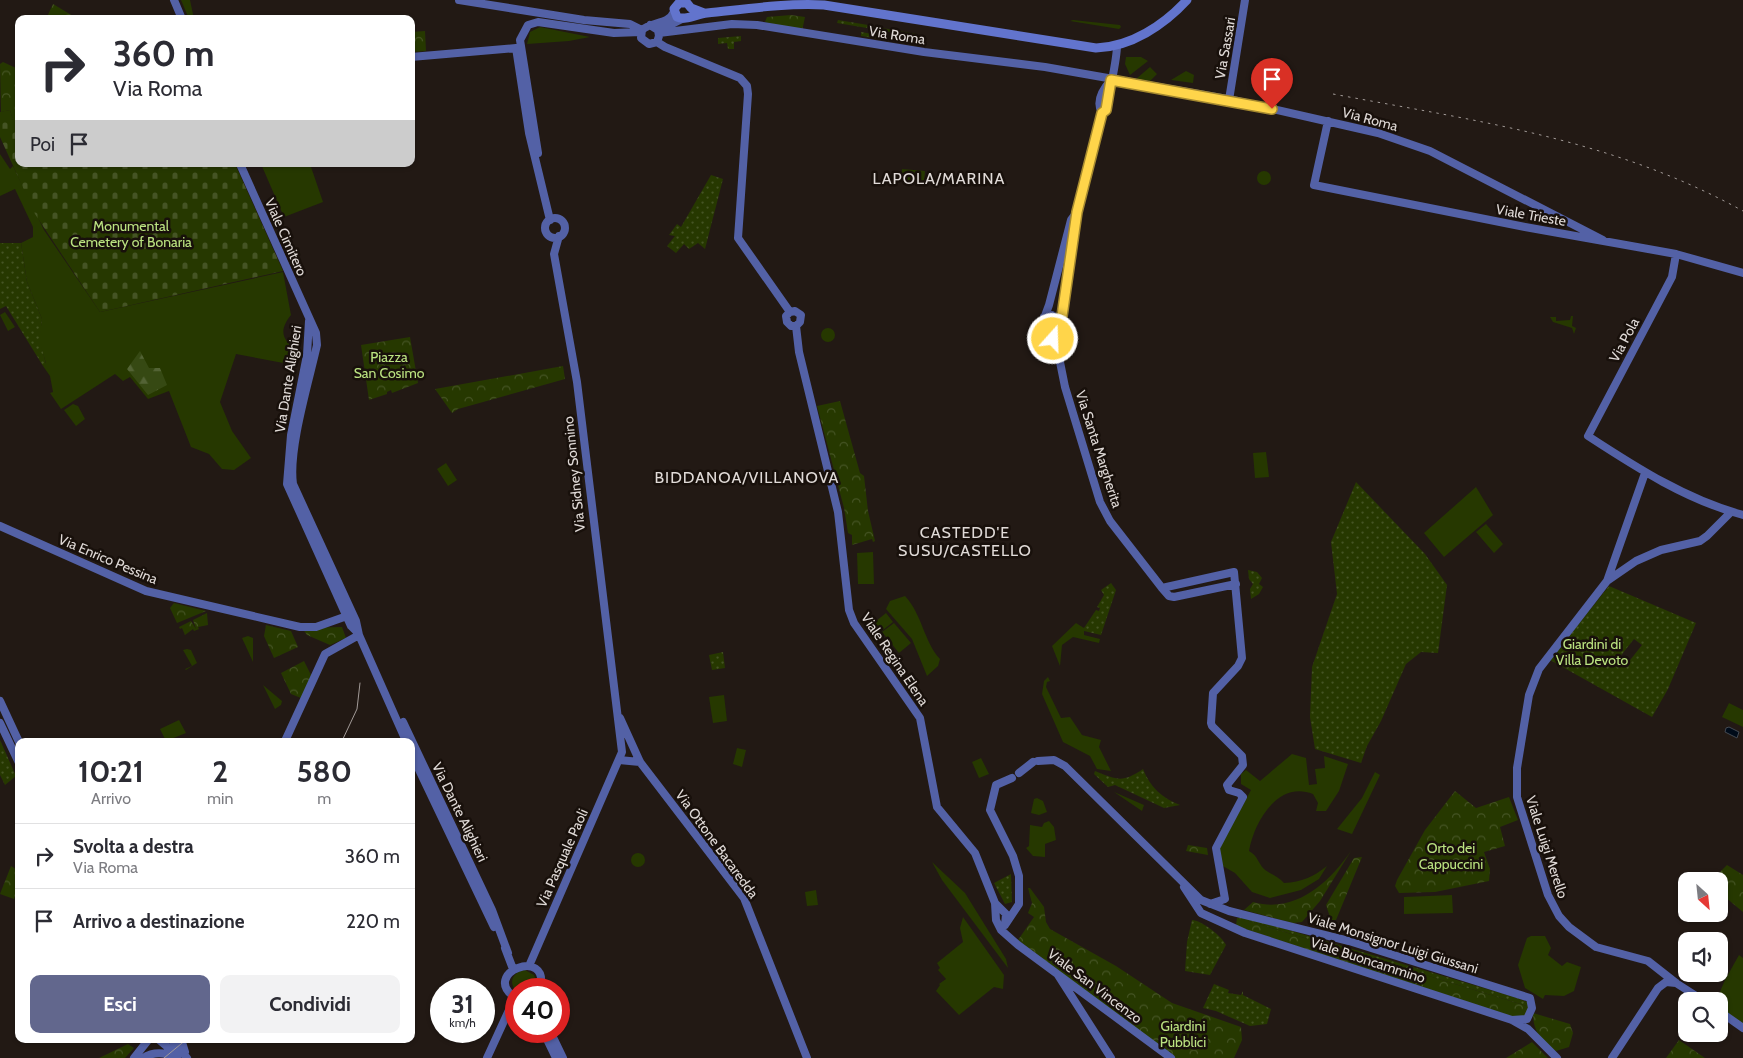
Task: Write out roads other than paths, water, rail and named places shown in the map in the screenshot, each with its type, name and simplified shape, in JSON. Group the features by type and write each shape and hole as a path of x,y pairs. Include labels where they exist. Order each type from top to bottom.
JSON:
{"main road":[{"path":"674,6 704,13 790,3 824,5 1096,48 1117,45 1155,28 1168,20 1187,0"},
{"path":"674,6 682,2 687,9"}],"street":[{"path":"174,0 180,15"},
{"path":"459,0 584,20 630,24 642,31"},
{"name":"Via Sassari","path":"1229,100 1245,0"},
{"path":"550,220 529,133 518,50 525,29 534,22 538,22 614,33 642,31 650,25 669,19 674,6"},
{"path":"657,42 659,32 687,9"},
{"name":"Via Roma","path":"659,32 754,24 1038,68 1044,67 1229,100 1328,121 1378,133 1416,145 1603,240"},
{"path":"650,25 659,32"},
{"path":"642,31 641,38 646,43 652,44 657,42 668,48"},
{"path":"668,48 664,38 672,32"},
{"path":"1041,337 1051,339 1060,330 1077,212 1102,113 1106,110 1117,45"},
{"name":"Viale Regina Elena","path":"668,48 740,78 748,90 738,238 790,312 795,311 801,315 801,321 796,326 799,352 838,512 849,610 854,623 920,718 937,807 975,853 998,909 1007,916 1004,922"},
{"path":"415,57 518,50"},
{"name":"Viale Trieste","path":"1328,121 1314,185 1525,227 1676,254 1743,273"},
{"name":"Viale Cimitero","path":"241,167 310,321"},
{"path":"1060,362 1039,332 1071,220 1077,212"},
{"path":"557,218 563,223 564,230 559,236 552,237 546,232 546,226 550,220 557,218"},
{"name":"Via Sidney Sonnino","path":"559,236 554,254 577,382 593,528 622,752 618,760"},
{"name":"Via Pola","path":"1645,473 1588,436 1672,277 1676,254"},
{"path":"1044,317 1052,315 1060,322"},
{"name":"Via Dante Alighieri","path":"310,321 307,355 291,435 286,472 287,484 346,616 359,635 405,738"},
{"name":"Via Dante Alighieri","path":"310,321 316,333 317,345 298,430 292,469 293,484 356,621 359,635"},
{"name":"Via Santa Margherita","path":"1060,330 1060,362 1066,392 1100,502 1110,521 1162,588"},
{"path":"1645,473 1731,512 1743,515"},
{"name":"Viale Luigi Merello","path":"1645,473 1615,557 1615,571 1539,669 1528,704 1517,768 1517,797 1548,895 1559,916 1576,934 1595,946 1609,952 1644,958 1652,964 1662,980"},
{"path":"1615,571 1670,546 1700,541 1708,536 1731,512"},
{"name":"Via Enrico Pessina","path":"0,526 146,591 300,627 316,627 346,616"},
{"path":"1615,557 1620,563 1628,566"},
{"path":"1210,904 1225,899 1216,848 1242,800 1242,794 1229,790 1227,785 1240,770 1244,761 1242,756 1211,723 1214,690 1238,666 1242,658 1236,584 1234,572 1162,588 1169,596 1174,597 1236,584"},
{"path":"286,738 325,654 359,635"},
{"name":"Via Dante Alighieri","path":"382,685 410,738"},
{"path":"0,701 17,738"},
{"name":"Via Ottone Bacaredda","path":"617,710 640,762 744,898 807,1058"},
{"path":"0,723 15,755"},
{"name":"Via Dante Alighieri","path":"415,747 478,878 492,910 513,969"},
{"path":"618,760 640,762"},
{"name":"Via Pasquale Paoli","path":"529,966 618,760"},
{"name":"Viale Buoncammino","path":"1016,904 1017,864 990,810 996,785 1016,775 1035,762 1054,760 1065,766 1179,880 1202,900 1229,911"},
{"name":"Via Dante Alighieri","path":"415,761 508,953"},
{"name":"Viale Buoncammino","path":"1179,880 1201,914 1254,936 1512,1020 1534,1034 1557,1058"},
{"path":"1192,901 1202,900"},
{"path":"998,909 1016,904 1016,911 1004,922"},
{"path":"1224,923 1229,920 1229,911"},
{"name":"Viale Monsignor Luigi Giussani","path":"1229,911 1349,941 1521,994 1530,998 1532,1003 1530,1016 1534,1034"},
{"name":"Viale San Vincenzo","path":"1004,922 1005,934 1171,1058"},
{"path":"507,978 513,969 519,966 529,966 539,974 540,978"},
{"path":"1057,973 1111,1058"},
{"path":"1612,1058 1662,980 1676,983 1690,992"},
{"path":"1069,993 1077,988"},
{"path":"1512,1020 1523,1021 1530,1016"},
{"path":"1728,1018 1743,1028"},
{"path":"487,1058 505,1020"},
{"path":"134,1058 146,1043"},
{"path":"163,1043 182,1057"},
{"path":"174,1043 182,1057"},
{"path":"182,1043 182,1057"},
{"path":"549,1043 556,1058"},
{"path":"555,1043 562,1058"},
{"path":"143,1058 155,1053 182,1057"}],"water":[{"path":"1729,727 1739,732 1737,738 1725,732 1726,728"}],"tram line":[{"path":"343,738 357,709 360,683"},
{"path":"164,1058 182,1043"}],"railway":[{"path":"1333,94 1492,124 1594,149 1694,186 1743,211"}],"district":[{"name":"LAPOLA/MARINA","path":"939,178"},
{"name":"BIDDANOA/VILLANOVA","path":"747,477"},
{"name":"CASTEDD'E SUSU/CASTELLO","path":"965,541"}],"park label":[{"name":"Monumental Cemetery of Bonaria","path":"131,234"},
{"name":"Piazza San Cosimo","path":"389,366"},
{"name":"Giardini di Villa Devoto","path":"1592,652"},
{"name":"Orto dei Cappuccini","path":"1451,856"},
{"name":"Giardini Pubblici","path":"1183,1034"}]}
